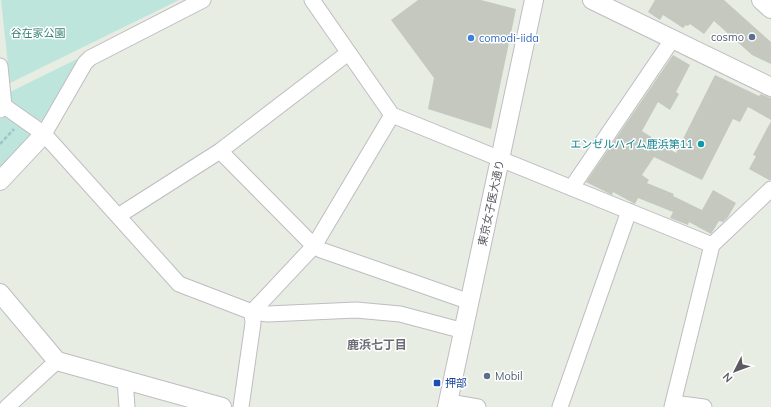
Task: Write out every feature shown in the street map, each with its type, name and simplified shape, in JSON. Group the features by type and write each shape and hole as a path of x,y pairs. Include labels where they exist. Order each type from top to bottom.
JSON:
{"street":[{"path":"0,181 44,134 85,63 90,58 203,0"},
{"path":"312,0 392,115 712,245"},
{"name":"東京女子医大通り","path":"448,405 534,0"},
{"path":"592,0 771,87"},
{"path":"761,0 771,9"},
{"path":"572,187 672,40"},
{"path":"118,216 220,151 348,53"},
{"path":"0,66 2,108 44,134 180,284 252,312 268,314 356,310 400,314 464,331"},
{"path":"241,407 253,322 252,312 314,246 392,115"},
{"path":"220,151 314,246 470,302"},
{"path":"704,407 672,405 712,245 771,189"},
{"path":"560,407 629,211"},
{"path":"0,294 57,361 222,407"},
{"path":"7,407 57,361"},
{"path":"125,380 126,407"},
{"path":"448,405 478,407"}],"path":[{"path":"0,144 15,129"}],"green space":[{"name":"谷在家公園","path":"1,0 179,0 10,83"},
{"path":"77,59 79,62 46,119 40,121 11,102 10,92"},
{"path":"5,117 30,132 31,136 0,169 0,119"}],"building":[{"path":"418,0 481,0 516,9 491,129 428,109 434,78 391,20"},
{"path":"655,0 724,0 771,42 771,64 752,55 714,21 704,34 690,24 683,28 663,15 660,20 648,12"},
{"path":"673,55 690,65 676,92 679,94 670,110 658,102 642,131 676,153 715,75 759,96 761,94 771,98 771,120 748,107 740,122 733,119 702,180 654,157 642,175 649,180 647,183 674,194 673,196 702,210 713,190 736,203 728,217 723,222 719,221 711,234 689,222 688,225 670,218 673,212 638,198 635,204 613,192 612,195 586,182"},
{"path":"771,121 771,180 769,180 749,169 756,156 753,155"}],"place":[{"name":"cosmo","path":"752,37"},
{"name":"comodi-iida","path":"471,38"},
{"name":"エンゼルハイム鹿浜第11","path":"701,144"},
{"name":"Mobil","path":"487,376"},
{"name":"押部","path":"437,383"}],"district":[{"name":"鹿浜七丁目","path":"377,345"}]}
